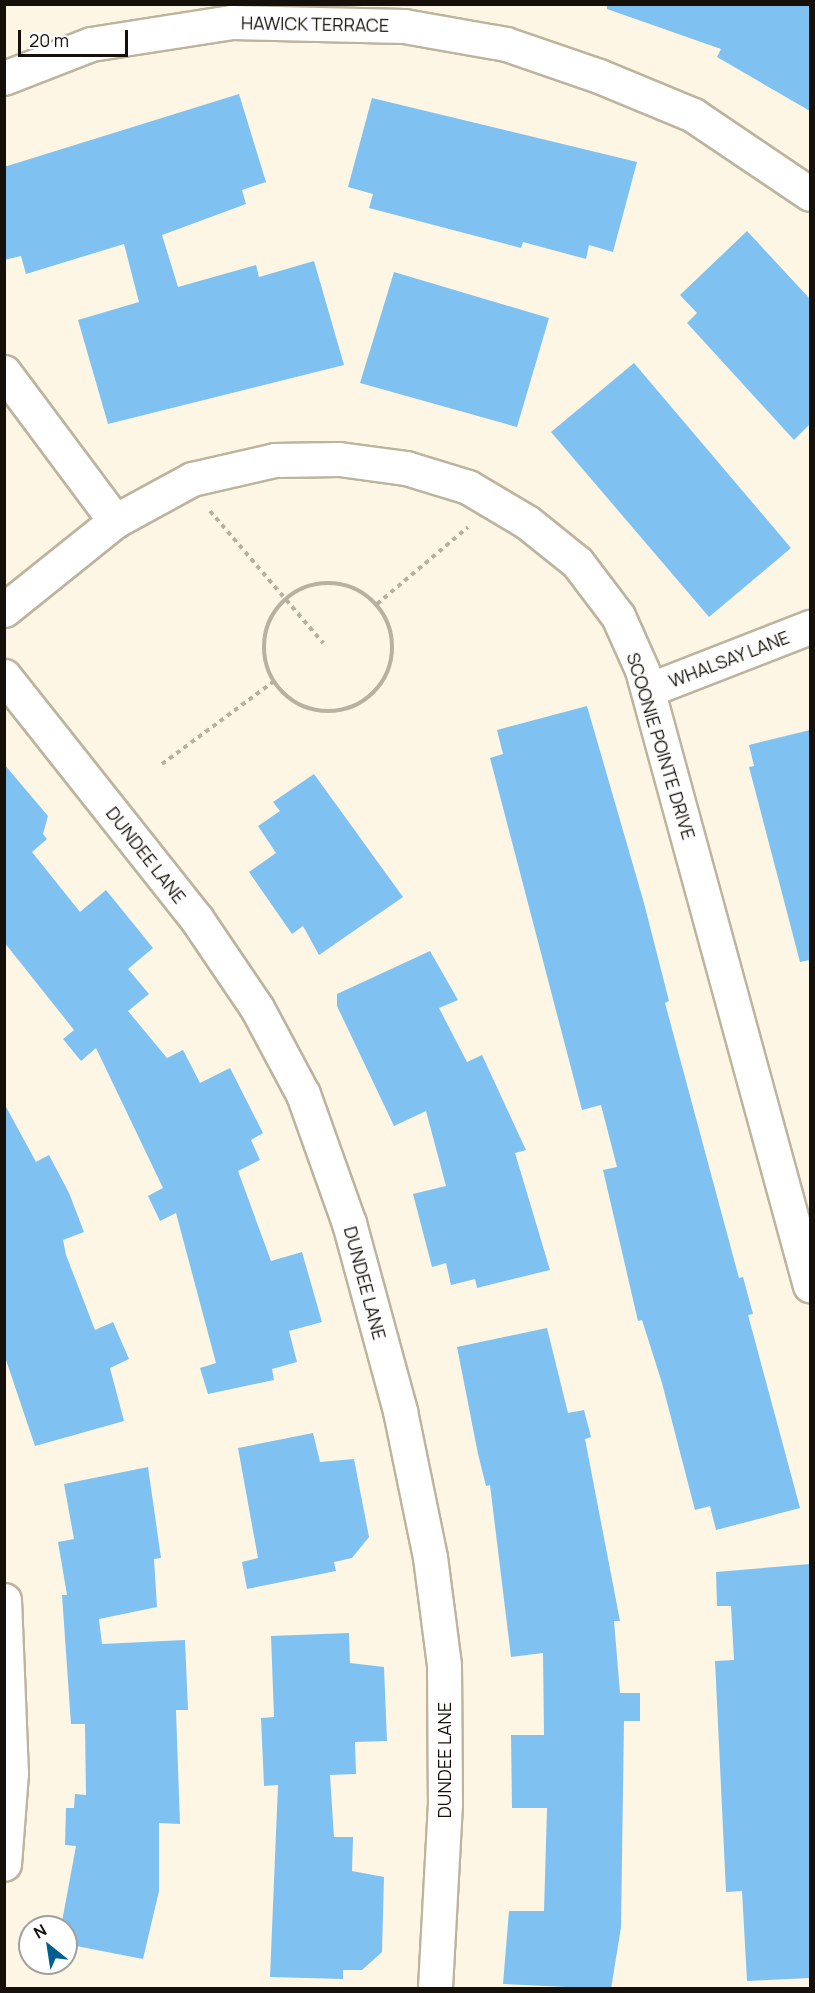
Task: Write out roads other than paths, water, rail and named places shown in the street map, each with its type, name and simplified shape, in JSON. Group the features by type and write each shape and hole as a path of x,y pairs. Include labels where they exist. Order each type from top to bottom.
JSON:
{"street":[{"name":"HAWICK TERRACE","path":"4,78 91,44 232,22 404,26 507,44 599,75 693,115 810,194"},
{"path":"4,372 115,521"},
{"name":"SCOONIE POINTE DRIVE","path":"4,610 115,521 186,483 275,460 339,459 406,468 468,487 496,504 577,562 618,616 648,690 810,1286"},
{"name":"WHALSAY LANE","path":"648,690 810,627"},
{"name":"DUNDEE LANE","path":"4,676 196,918 258,1008 303,1094 349,1222 400,1411 429,1557 444,1665 445,1803 435,1989"},
{"path":"4,1600 11,1773 4,1864"}]}
